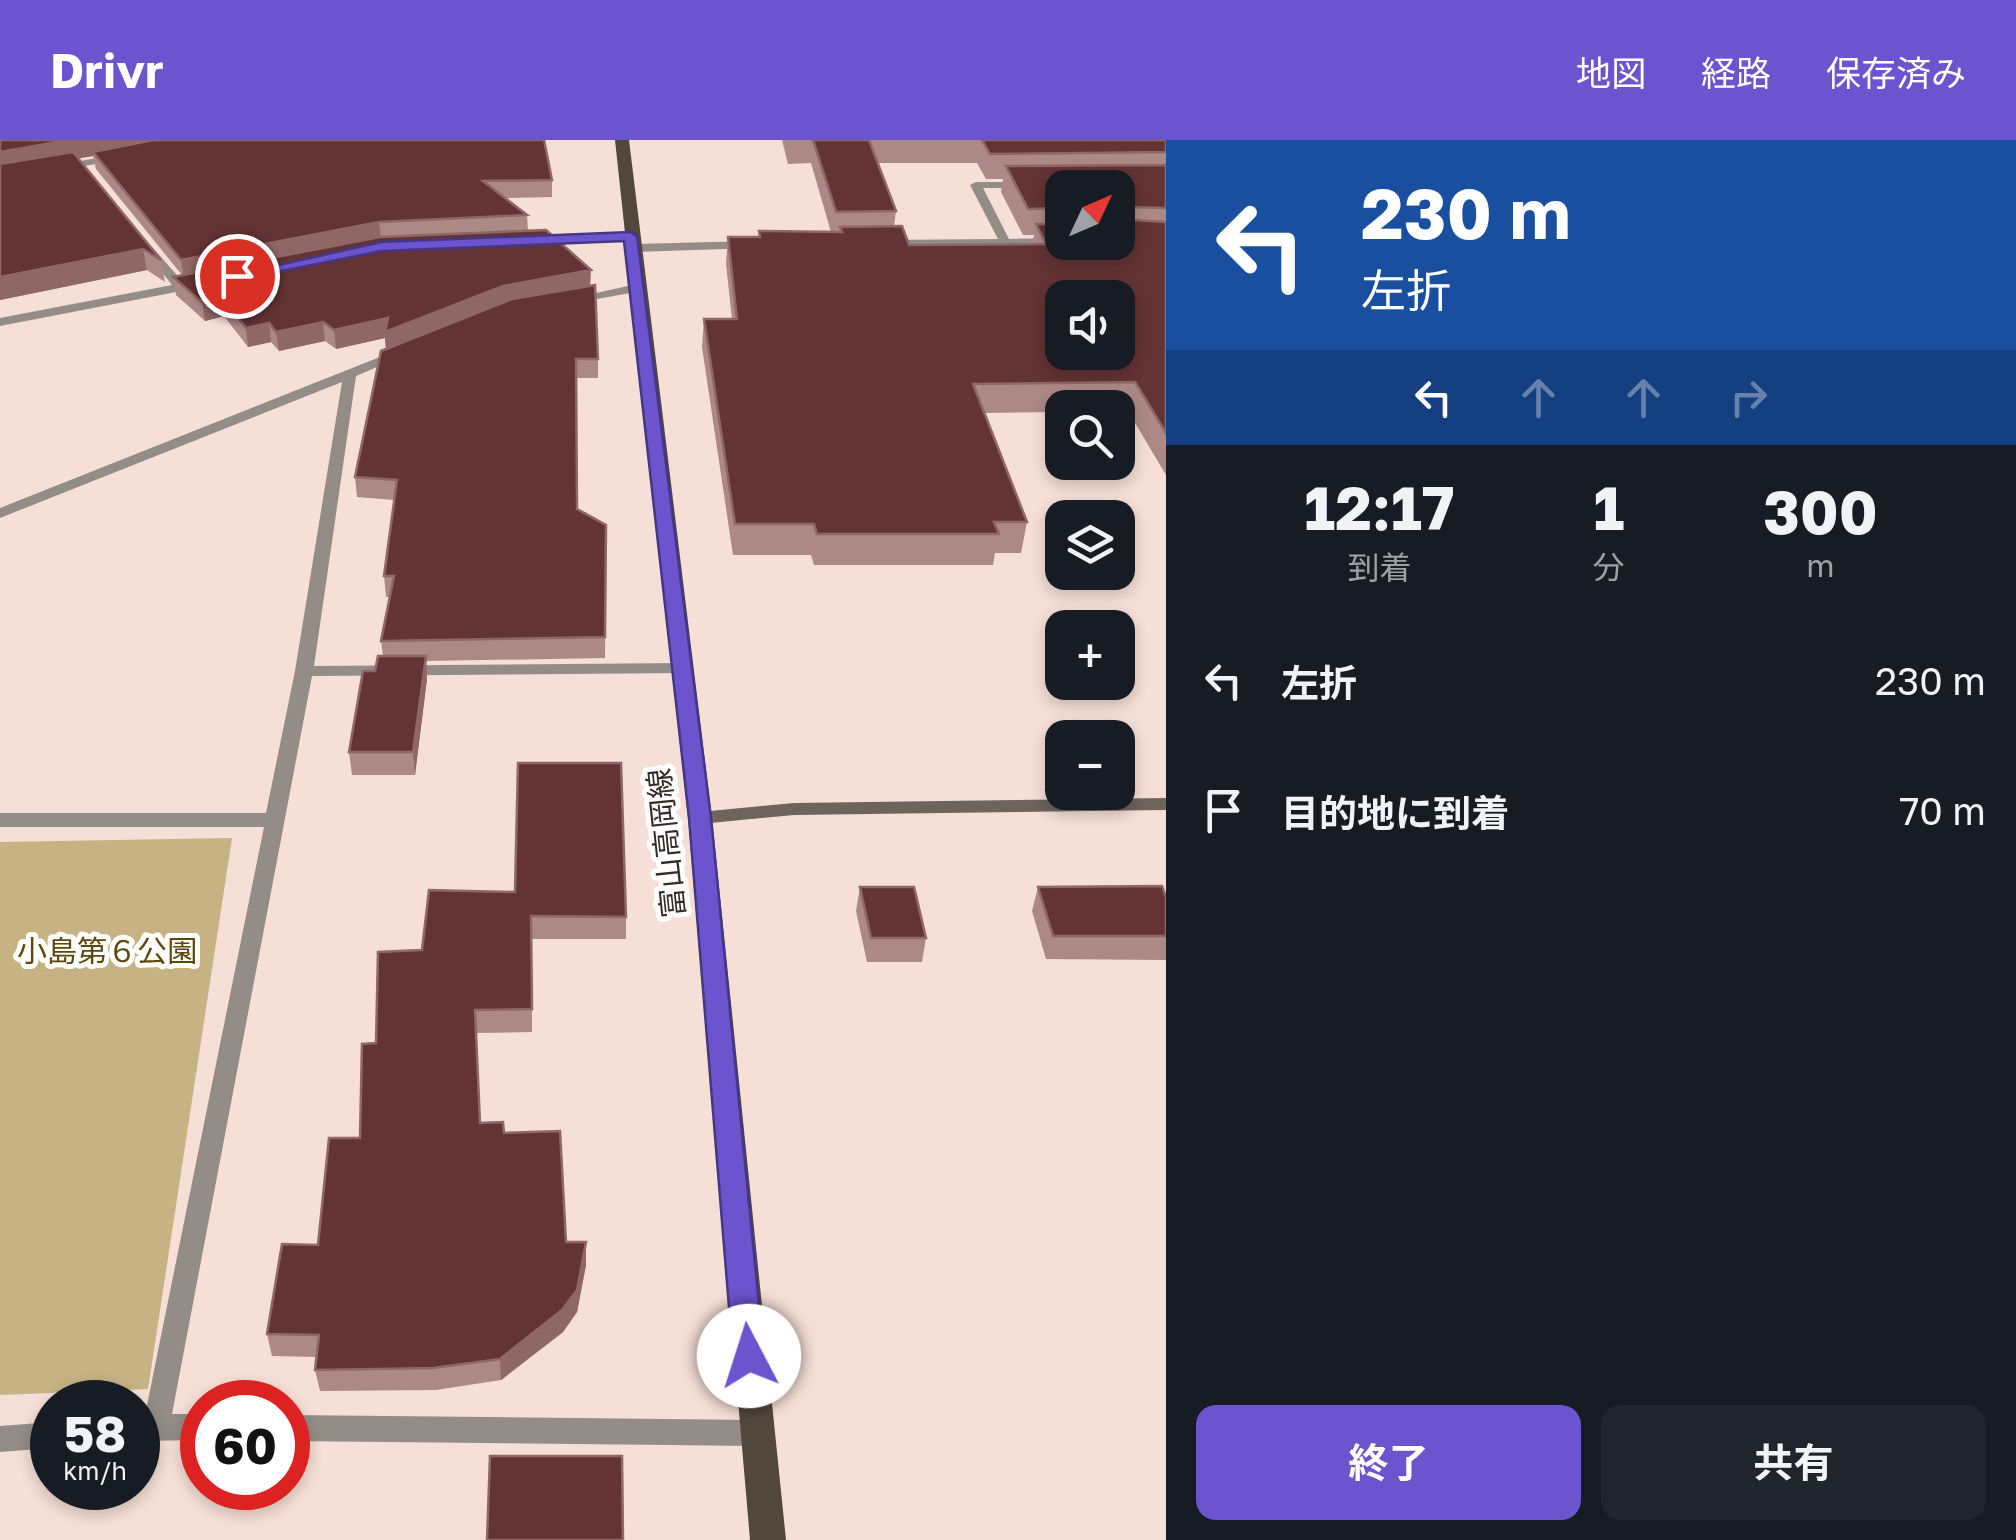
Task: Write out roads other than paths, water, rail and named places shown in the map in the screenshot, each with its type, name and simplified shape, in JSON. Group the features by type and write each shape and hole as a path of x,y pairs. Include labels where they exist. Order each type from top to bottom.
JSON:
{"main road":[{"name":"富山高岡線","path":"622,140 700,818 768,1540"}],"street":[{"path":"0,178 86,169 136,155"},
{"path":"1005,242 976,185 1033,185"},
{"path":"140,236 182,288"},
{"path":"516,239 766,245"},
{"path":"866,244 1045,242"},
{"path":"0,322 215,280"},
{"path":"548,304 637,288"},
{"path":"0,513 421,345"},
{"path":"157,1380 304,671 350,373"},
{"path":"304,671 683,668"},
{"path":"700,818 794,810 1166,804"},
{"path":"0,820 274,820"},
{"path":"310,1428 756,1433"},
{"path":"0,1439 30,1437"}],"park label":[{"name":"小島第６公園","path":"107,952"}]}
